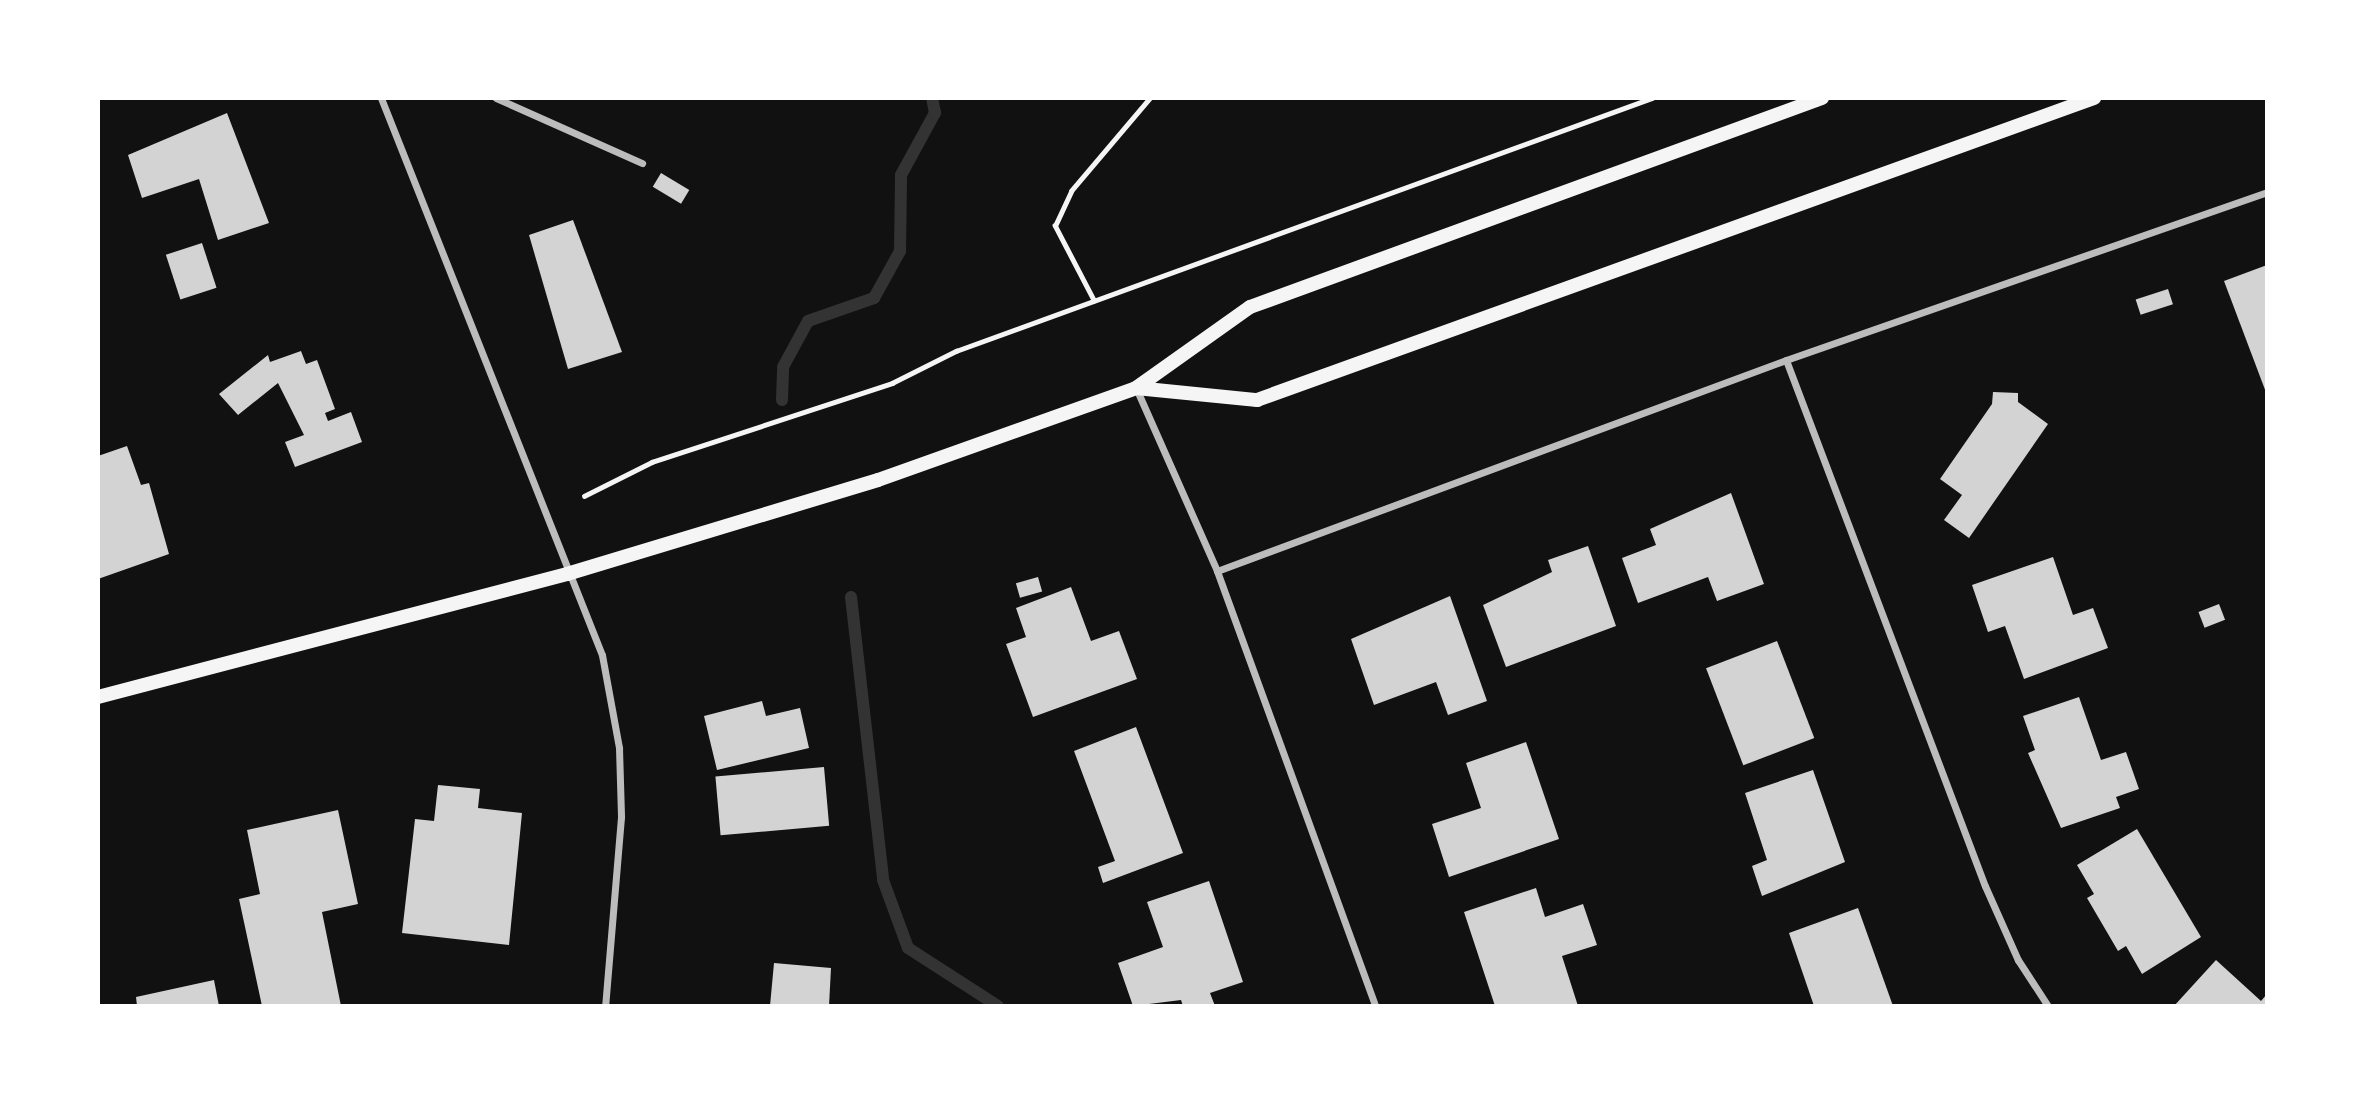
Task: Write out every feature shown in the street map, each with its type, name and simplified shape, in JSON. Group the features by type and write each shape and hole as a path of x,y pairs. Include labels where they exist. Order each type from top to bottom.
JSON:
{"main road":[{"path":"98,697 566,574 878,480 1136,388 1250,307 1822,98"},
{"path":"1136,388 1257,400 2094,98"}],"street":[{"path":"381,98 566,574 601,655 618,748 621,817 605,1006"},
{"path":"496,98 642,163"},
{"path":"1217,571 1786,360 2267,191"},
{"path":"1786,360 1985,886 2018,960 2048,1006"},
{"path":"1136,388 1217,571 1375,1006"}],"path":[{"path":"1094,301 1055,226 1071,191 1150,98"},
{"path":"584,496 652,462 892,383 956,351 1652,98"}],"building":[{"path":"227,113 269,223 218,240 199,179 142,198 128,155"},
{"path":"661,173 689,190 681,204 653,187"},
{"path":"573,220 622,352 568,369 529,235"},
{"path":"202,243 217,288 180,299 166,255"},
{"path":"2267,265 2267,395 2224,281"},
{"path":"2168,289 2173,304 2141,315 2136,300"},
{"path":"301,351 306,364 317,360 335,409 325,413 328,421 351,412 362,442 295,467 285,442 304,435 278,383 238,415 219,394 268,355 270,362"},
{"path":"1993,392 2018,393 2018,402 2048,424 1969,538 1944,520 1962,495 1940,479 1992,404"},
{"path":"127,446 141,485 149,483 169,554 98,579 98,456"},
{"path":"1731,493 1764,584 1717,601 1708,577 1638,603 1622,558 1656,545 1650,529"},
{"path":"1588,546 1616,626 1506,667 1483,605 1552,572 1548,560"},
{"path":"2053,557 2073,615 2093,608 2108,648 2024,679 2005,626 1988,632 1972,585"},
{"path":"1038,577 1042,591 1020,598 1016,583"},
{"path":"1071,587 1091,641 1119,631 1137,679 1033,717 1006,644 1026,637 1016,608"},
{"path":"1450,596 1487,701 1448,715 1436,682 1374,705 1351,639"},
{"path":"2219,604 2225,620 2205,628 2198,612"},
{"path":"1777,641 1814,738 1743,765 1706,668"},
{"path":"2079,697 2101,760 2126,752 2139,789 2116,797 2120,808 2061,828 2028,753 2035,750 2023,716"},
{"path":"762,701 766,716 800,708 809,748 717,770 704,716"},
{"path":"1136,727 1183,853 1103,883 1098,867 1115,861 1074,751"},
{"path":"1526,742 1559,839 1449,877 1432,824 1481,808 1466,763"},
{"path":"824,767 829,826 721,835 715,776"},
{"path":"1813,770 1845,862 1762,896 1752,866 1767,860 1745,793"},
{"path":"438,785 480,789 478,808 522,813 509,945 402,933 415,819 434,821"},
{"path":"338,810 358,904 322,912 341,1006 262,1006 239,899 260,894 247,830"},
{"path":"2137,829 2201,937 2142,974 2126,946 2118,951 2087,898 2094,894 2077,865"},
{"path":"1209,881 1243,982 1210,993 1215,1006 1183,1006 1181,1000 1133,1006 1118,963 1163,947 1147,902"},
{"path":"1536,888 1545,917 1583,904 1597,945 1562,956 1578,1006 1495,1006 1464,912"},
{"path":"1858,908 1893,1006 1814,1006 1789,933"},
{"path":"2216,960 2261,1001 2267,994 2267,1006 2174,1006"},
{"path":"774,963 831,968 829,1006 770,1006"},
{"path":"214,980 219,1006 137,1006 136,997"}],"waterway":[{"path":"782,400 783,367 808,321 874,298 900,251 901,175 935,113 932,98"},
{"path":"851,597 883,880 908,948 998,1006"}]}
